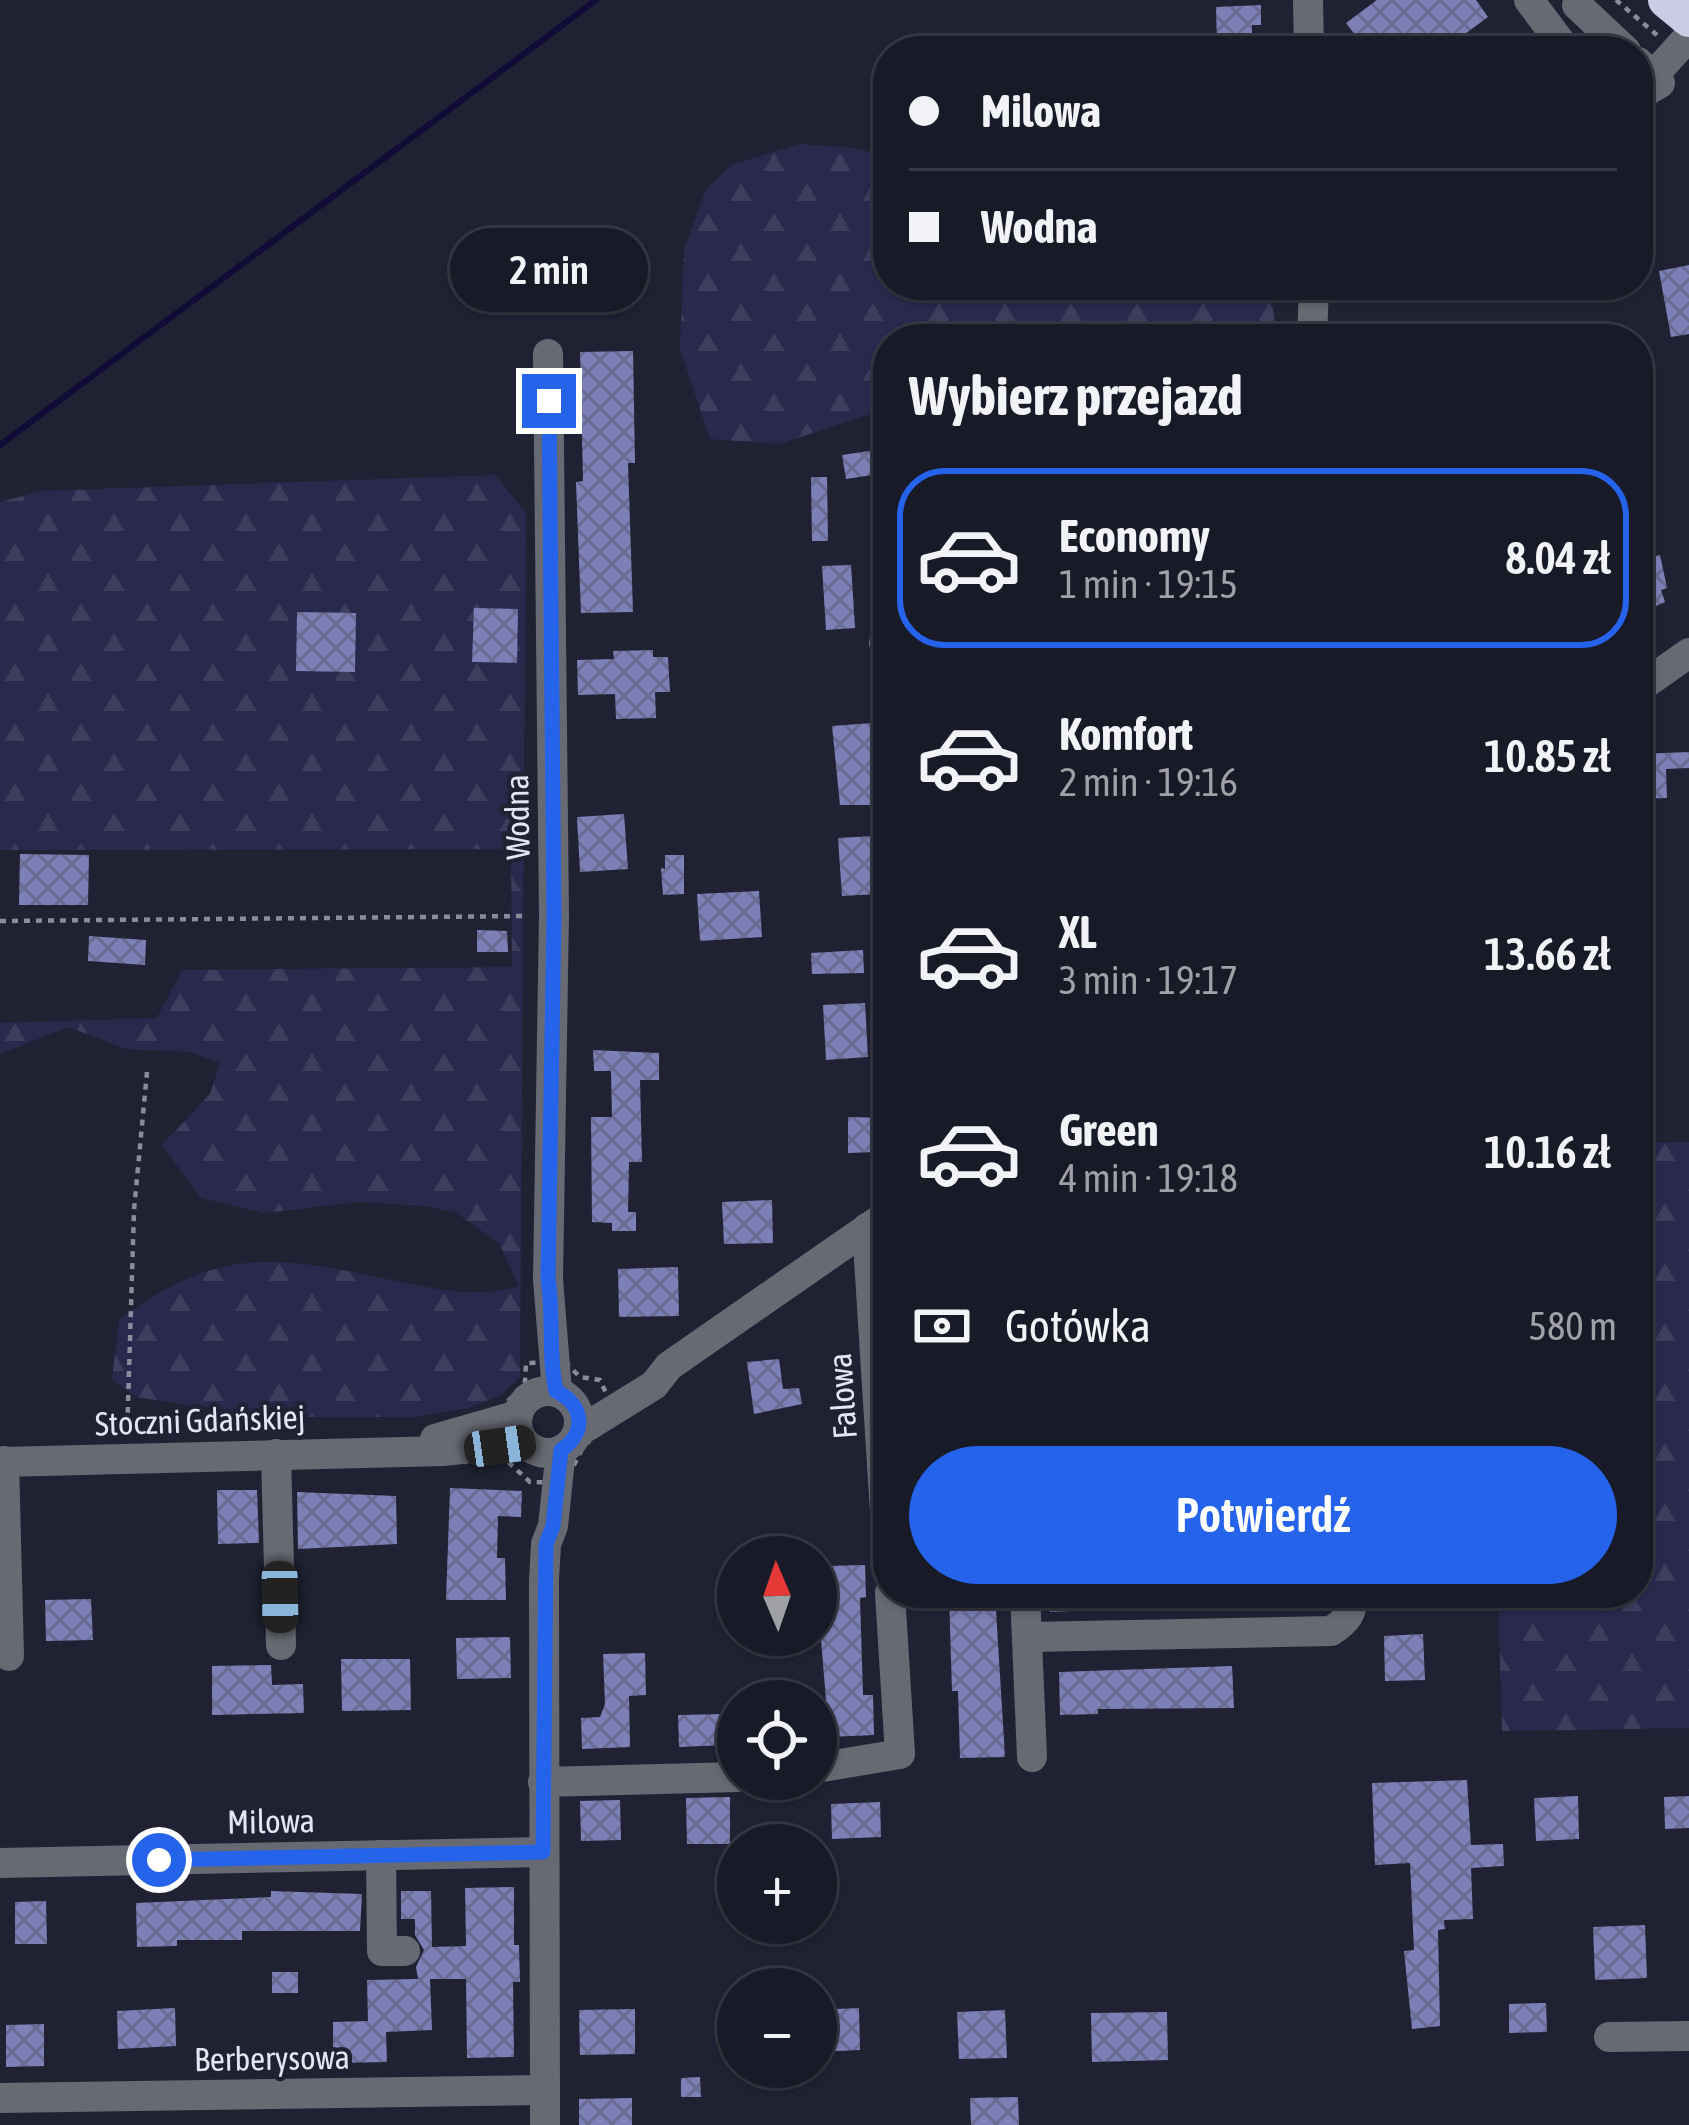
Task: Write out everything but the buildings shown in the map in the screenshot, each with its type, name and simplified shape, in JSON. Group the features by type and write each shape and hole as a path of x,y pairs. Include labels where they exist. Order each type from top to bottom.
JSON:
{"highway":[{"path":"1666,0 1684,35"}],"street":[{"path":"1308,0 1309,36"},
{"path":"1529,0 1556,36"},
{"path":"1577,5 1610,36"},
{"path":"1653,68 1684,35"},
{"name":"Wodna","path":"548,354 554,916 548,1279 536,1316 548,1422"},
{"path":"1653,678 1689,653"},
{"name":"Stoczni Gdańskiej","path":"2,1462 401,1450 548,1422 669,1366 873,1224"},
{"path":"545,2125 546,1544 541,1526 548,1422"},
{"path":"276,1454 281,1645"},
{"path":"2,1462 10,1656"},
{"path":"837,1764 900,1754 891,1608"},
{"path":"1026,1608 1032,1757"},
{"path":"1028,1637 1330,1631 1346,1622 1353,1608"},
{"path":"543,1782 717,1778"},
{"name":"Milowa","path":"0,1863 543,1852"},
{"path":"381,1855 382,1951 405,1951"},
{"path":"1609,2038 1689,2036"},
{"name":"Berberysowa","path":"0,2098 544,2090"}],"path":[{"path":"1616,0 1684,35"},
{"path":"0,921 554,916"},
{"path":"126,1459 134,1210 147,1072"}],"green space":[{"path":"800,144 873,153 873,300 1272,300 1275,324 873,324 873,413 779,444 710,439 680,349 684,250 706,189 731,165"},
{"path":"495,475 526,513 520,1377 500,1396 468,1408 415,1417 288,1417 136,1397 112,1379 119,1320 156,1295 222,1267 287,1262 460,1292 519,1286 499,1243 455,1212 360,1202 264,1213 201,1198 162,1145 210,1094 220,1063 191,1052 126,1049 68,1027 0,1054 0,1023 157,1018 182,970 512,967 511,849 0,850 0,502 41,491"},
{"path":"1689,1142 1689,1728 1502,1731 1498,1608 1653,1608 1653,1143"}],"waterway":[{"path":"0,445 596,0"}],"route":[{"path":"159,1860 543,1852 546,1544 553,1526 561,1450 574,1440 580,1422 573,1402 556,1391 552,1374 548,1279 554,1104 549,401"}]}
